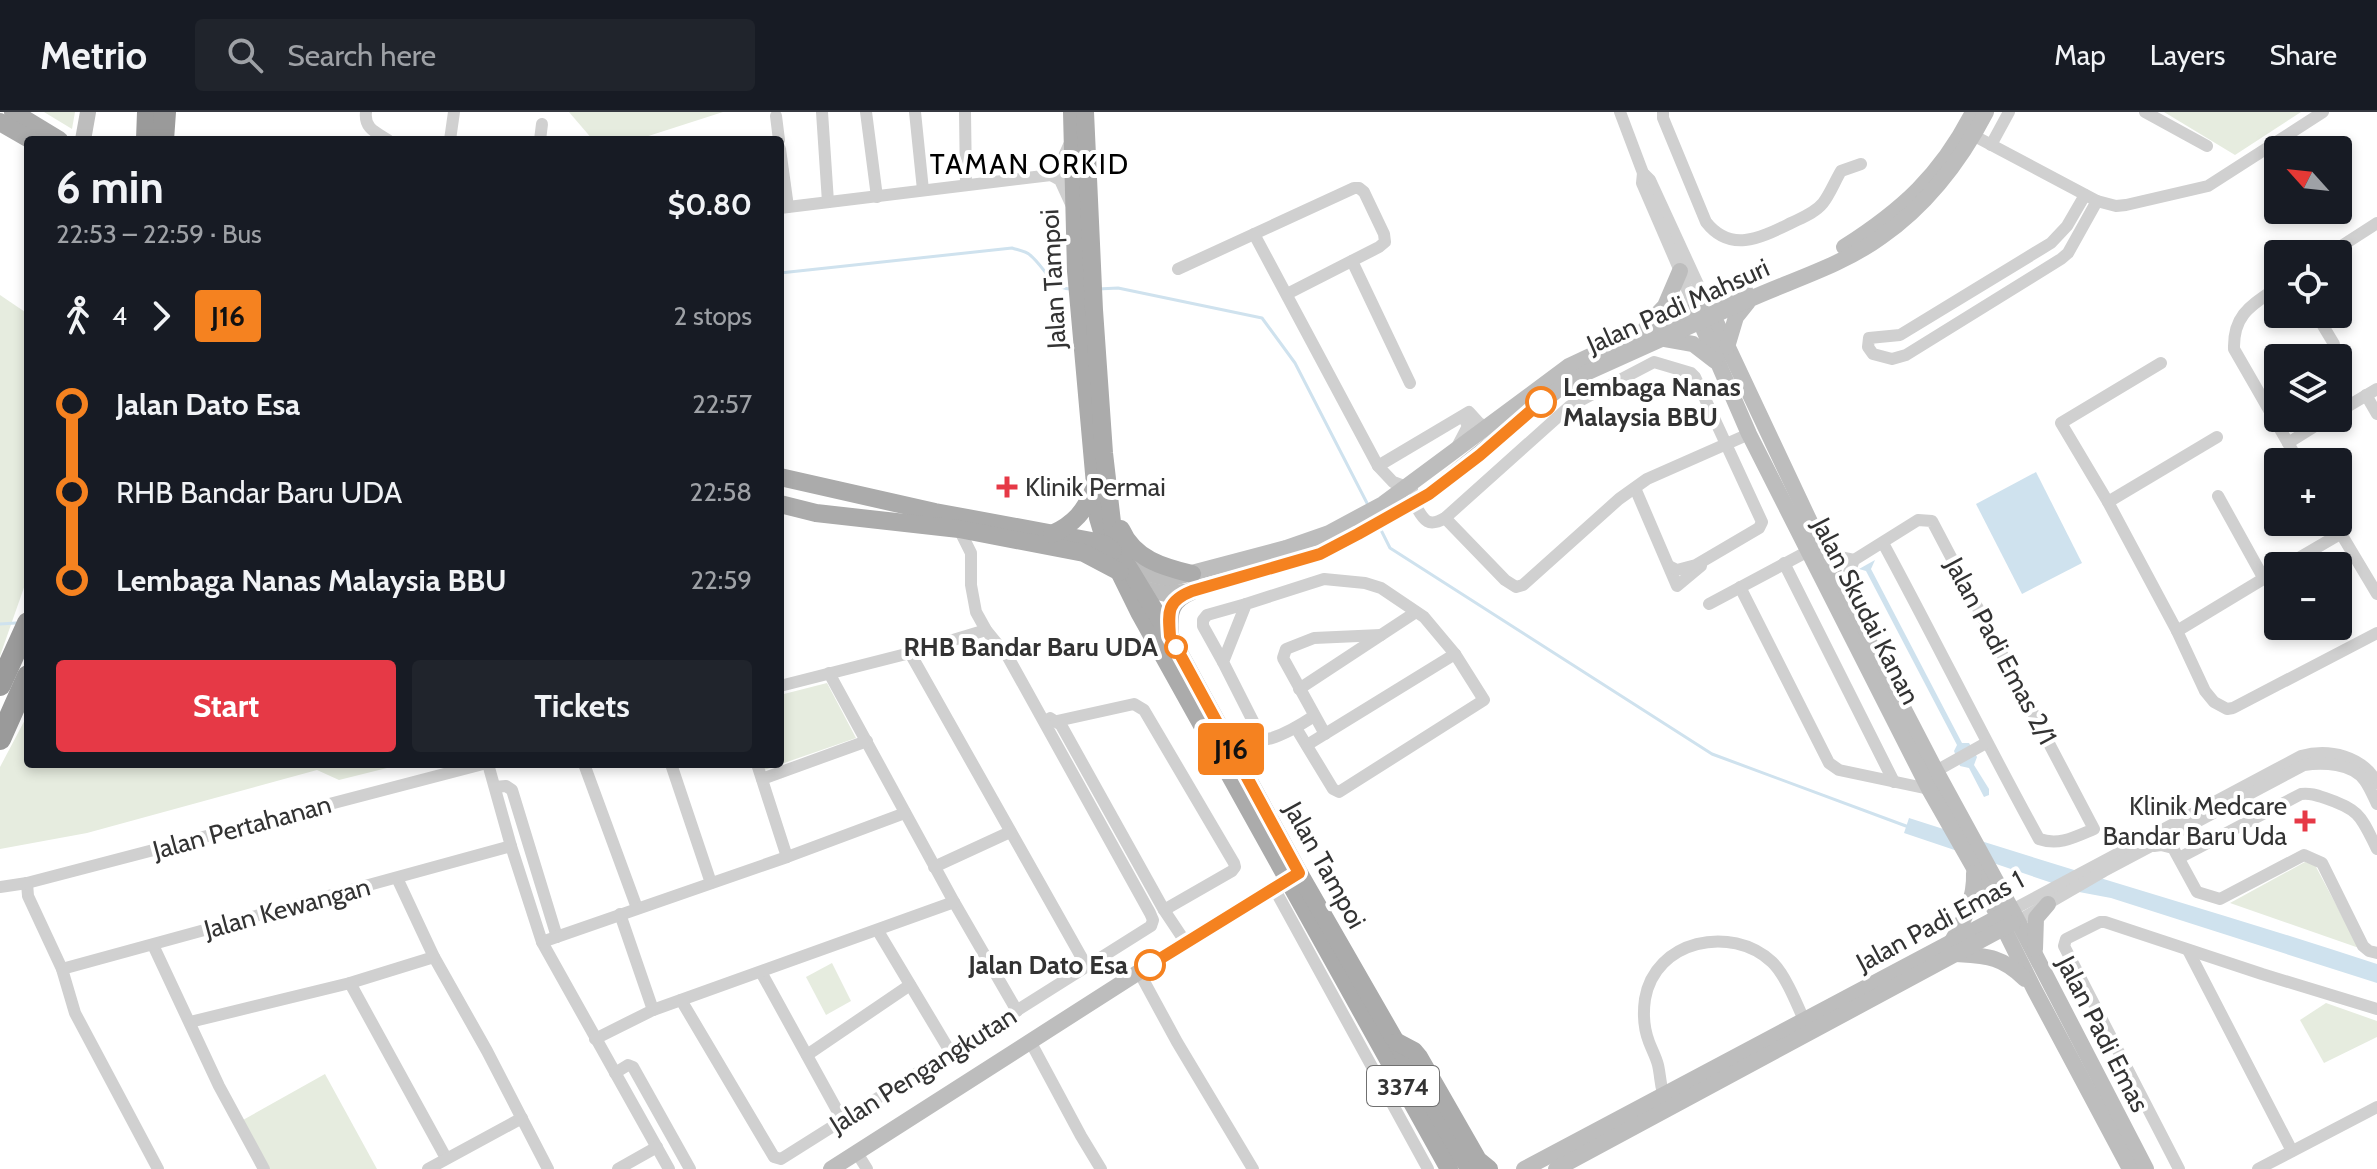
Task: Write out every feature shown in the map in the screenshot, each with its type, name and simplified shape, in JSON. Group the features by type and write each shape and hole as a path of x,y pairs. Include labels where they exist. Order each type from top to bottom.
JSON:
{"highway":[{"path":"147,136 148,112"},
{"path":"163,136 165,112"},
{"path":"0,685 24,632"},
{"path":"0,739 24,685"}],"main road":[{"path":"13,112 52,136"},
{"name":"Jalan Tampoi","path":"1085,112 1084,271 1094,489 1106,545 1138,596 1287,880 1449,1169"},
{"name":"Jalan Tampoi","path":"1073,121 1076,214 1084,271"},
{"path":"0,122 24,136"},
{"name":"Jalan Tampoi","path":"1086,312 1110,520 1121,566"},
{"path":"1104,453 1112,474 1118,521 1127,541 1143,557 1192,582 1171,606 1168,619 1170,636"},
{"path":"786,506 818,509 827,503 824,497 788,479"},
{"path":"788,479 935,512 1106,545"},
{"path":"1052,534 1068,527 1082,513 1094,489"},
{"path":"786,506 816,513 959,529 1084,553 1121,566"},
{"path":"1063,550 1087,561 1138,596"},
{"name":"Jalan Tampoi","path":"1138,596 1170,636 1220,730 1287,880 1394,1041 1469,1169"},
{"path":"1394,1041 1419,1057 1478,1160 1489,1169"}],"street":[{"path":"84,136 88,112"},
{"path":"451,136 454,112"},
{"path":"822,112 828,202"},
{"path":"866,112 877,197"},
{"path":"915,112 923,190"},
{"path":"965,112 966,184"},
{"path":"1620,112 1703,313"},
{"path":"1663,112 1706,222 1711,229 1738,240 1758,239 1812,213 1822,204 1841,171 1861,164"},
{"name":"Jalan Padi Mahsuri","path":"1121,566 1157,577 1192,582 1314,556 1411,495 1451,454 1569,366 1637,334 1753,297 1808,275 1880,238 1917,208 1940,184 1969,133 1973,112"},
{"name":"Jalan Padi Mahsuri","path":"1411,495 1429,494 1561,387 1663,339 1703,313 1753,288 1842,249 1885,220 1925,183 1986,112"},
{"path":"1991,145 2009,112"},
{"path":"2145,112 2207,146"},
{"path":"1969,133 2091,198 2116,206 2208,186 2323,112"},
{"path":"776,116 778,136"},
{"path":"366,117 368,128 381,136"},
{"path":"1051,175 1065,157 1073,121"},
{"path":"542,124 542,136"},
{"path":"1643,173 1642,183 1680,271 1703,313"},
{"path":"784,207 1051,175 1060,180 1076,214"},
{"path":"1178,269 1359,188 1364,192 1385,242 1287,294"},
{"path":"2091,198 2068,253 2061,259 1906,355 1892,359 1873,354 1868,347 1869,338 1900,335 2051,243 2091,198"},
{"path":"2352,241 2375,228"},
{"path":"1254,234 1378,466 1411,495 1424,519 1430,523 1445,518 1570,406 1650,363 1691,373 1728,443 1762,522 1759,528 1720,552 1684,569 1674,570 1669,566"},
{"path":"2051,243 2061,259"},
{"path":"1352,261 1410,383"},
{"path":"1637,334 1665,306 1680,271"},
{"path":"1727,347 1736,317 1753,297"},
{"path":"2264,297 2246,309 2235,330 2234,349 2291,448"},
{"name":"Jalan Skudai Kanan","path":"1703,313 1727,347 1929,789 1972,865 2008,919"},
{"name":"Jalan Skudai Kanan","path":"1703,313 1718,363 1749,434 1842,590 1996,879 2008,919"},
{"path":"2324,328 2334,344"},
{"path":"1663,339 1693,344 1718,363"},
{"path":"2161,363 2061,423 2108,502 2209,698 2227,709 2243,704 2377,633"},
{"path":"2352,404 2372,392 2377,414"},
{"path":"1378,466 1466,414"},
{"path":"1466,414 1487,427"},
{"path":"1451,454 1466,434 1466,414"},
{"path":"2288,443 2306,432"},
{"path":"1445,518 1505,580 1516,587 1523,585 1647,479 1749,434"},
{"path":"2108,502 2217,437"},
{"path":"1635,488 1677,586 1720,552"},
{"path":"2177,631 2264,579 2218,496"},
{"name":"Jalan Padi Emas 2/1","path":"1854,560 1918,520 1932,521 2094,829 2062,842 2039,839 1986,743"},
{"name":"Jalan Padi Mahsuri","path":"1138,596 1166,594 1286,548 1356,527"},
{"path":"959,529 971,553 972,599 976,612 1008,657 1040,714 1057,721 1134,704 1139,706 1234,863 1232,871 1164,910"},
{"path":"971,553 990,535"},
{"path":"2304,552 2326,536"},
{"path":"2342,536 2377,594"},
{"path":"1883,543 1938,644 1986,743 1936,771"},
{"path":"1709,604 1784,563 1818,550 1854,560 1842,590"},
{"path":"1314,556 1319,581"},
{"path":"1784,563 1894,782"},
{"path":"1263,741 1203,626 1203,620 1207,615 1319,581 1365,583 1381,588 1424,617 1484,696 1484,700 1339,792 1333,789 1296,728"},
{"path":"1740,587 1829,763 1839,770 1929,789"},
{"path":"1223,662 1246,604"},
{"path":"1299,689 1416,612"},
{"path":"784,685 986,630"},
{"path":"1325,734 1283,658 1286,649 1314,638 1381,635"},
{"path":"910,653 1087,967"},
{"path":"1307,745 1455,654"},
{"path":"829,673 934,867 1017,1011"},
{"name":"Jalan Pengangkutan","path":"681,1000 774,1157 781,1159 1151,926 1153,920 1040,714"},
{"path":"1220,730 1245,742 1263,741 1296,728 1314,716"},
{"path":"1057,721 1164,910 1186,943"},
{"path":"762,779 867,741"},
{"name":"Jalan Padi Emas 1","path":"1556,1169 1667,1102 2054,896 2301,756 2315,752 2342,756 2359,763 2373,774 2377,783"},
{"name":"Jalan Padi Emas 1","path":"2099,868 2150,847 2304,765 2316,763 2340,767 2363,778 2377,804"},
{"name":"Jalan Pertahanan","path":"0,887 27,883 471,768"},
{"path":"488,768 542,942 669,1169"},
{"path":"585,768 637,908"},
{"path":"672,768 711,883"},
{"path":"758,768 787,857"},
{"path":"495,787 506,786 512,790 557,937"},
{"path":"2176,853 2308,793 2349,807 2364,823 2377,849"},
{"path":"542,942 905,813"},
{"path":"2187,828 2174,841 2176,853 2197,892 2220,899 2304,855 2314,858 2322,863 2363,946 2377,953"},
{"path":"934,867 1010,832"},
{"path":"2150,847 2161,845 2176,853"},
{"name":"Jalan Kewangan","path":"62,969 511,846"},
{"path":"1972,865 1975,889 1954,948 2003,961 2034,989"},
{"path":"397,878 434,957 548,1169"},
{"path":"831,1169 1287,880 1428,1169"},
{"path":"27,883 28,896 62,969 75,1013 158,1169"},
{"path":"2035,955 2036,918 2054,896"},
{"path":"595,1039 653,1010 954,902"},
{"path":"620,914 653,1010"},
{"name":"Jalan Padi Emas","path":"2008,919 2035,955 2146,1169"},
{"name":"Jalan Padi Emas","path":"2008,919 2034,989 2130,1169"},
{"path":"2179,1169 2064,946 2066,939 2105,922 2377,1009"},
{"path":"878,931 951,1053"},
{"path":"1667,1102 1644,1023 1645,998 1655,973 1667,958 1698,942 1739,943 1756,950 1775,964 1807,1027"},
{"path":"153,945 219,1086 264,1169"},
{"path":"2188,950 2292,1151"},
{"path":"190,1022 350,983 434,957"},
{"path":"761,972 843,1121"},
{"path":"1139,972 1253,1169"},
{"path":"350,983 446,1158"},
{"path":"807,1055 910,985"},
{"path":"1030,1041 1101,1169"},
{"path":"615,1073 628,1065 633,1067 690,1169"},
{"name":"Jalan Padi Emas 1","path":"1524,1169 1667,1102"},
{"path":"2258,1169 2377,1107"},
{"path":"428,1169 522,1118"},
{"path":"618,1169 657,1147"},
{"path":"857,1153 867,1169"}],"shaded area":[{"path":"44,112 75,112 72,129"},
{"path":"569,112 723,112 648,136 590,136"},
{"path":"2164,112 2301,112 2235,155"},
{"path":"0,295 24,311 24,587 0,656"},
{"path":"827,683 856,738 784,763 784,694"},
{"path":"24,722 24,768 387,768 339,780 317,770 87,833 0,849 0,767"},
{"path":"2305,862 2315,865 2359,948 2230,903"},
{"path":"832,963 851,1001 826,1015 806,977"},
{"path":"2326,1003 2377,1021 2377,1037 2324,1063 2300,1020"},
{"path":"325,1074 377,1169 270,1169 243,1120"}],"water":[{"path":"2036,472 2082,563 2022,594 1976,504"},
{"path":"1875,560 1871,569 1962,743 1969,743 1977,757 1974,765 1989,789 1989,795 1984,797 1969,768 1960,766 1954,751 1957,745 1866,571 1859,569"},
{"path":"1909,818 2377,964 2377,983 2111,898 2079,892 1904,833"}],"waterway":[{"path":"784,273 1012,248 1028,254 1053,281 1070,289"},
{"path":"1098,289 1118,288 1262,318 1295,363 1369,507"},
{"path":"1380,528 1390,548 1712,754 1906,826"},
{"path":"0,624 16,623"}],"bus line":[{"name":"J16","path":"1150,965 1299,873 1170,636 1168,619 1171,606 1192,591 1320,554 1358,534 1429,494 1541,402"}],"place":[{"name":"Lembaga Nanas Malaysia BBU","path":"1541,402"},
{"name":"Klinik Permai","path":"1007,487"},
{"name":"RHB Bandar Baru UDA","path":"1176,647"},
{"name":"Klinik Medcare Bandar Baru Uda","path":"2305,821"},
{"name":"Jalan Dato Esa","path":"1150,965"}],"district":[{"name":"TAMAN ORKID","path":"1030,164"}]}
